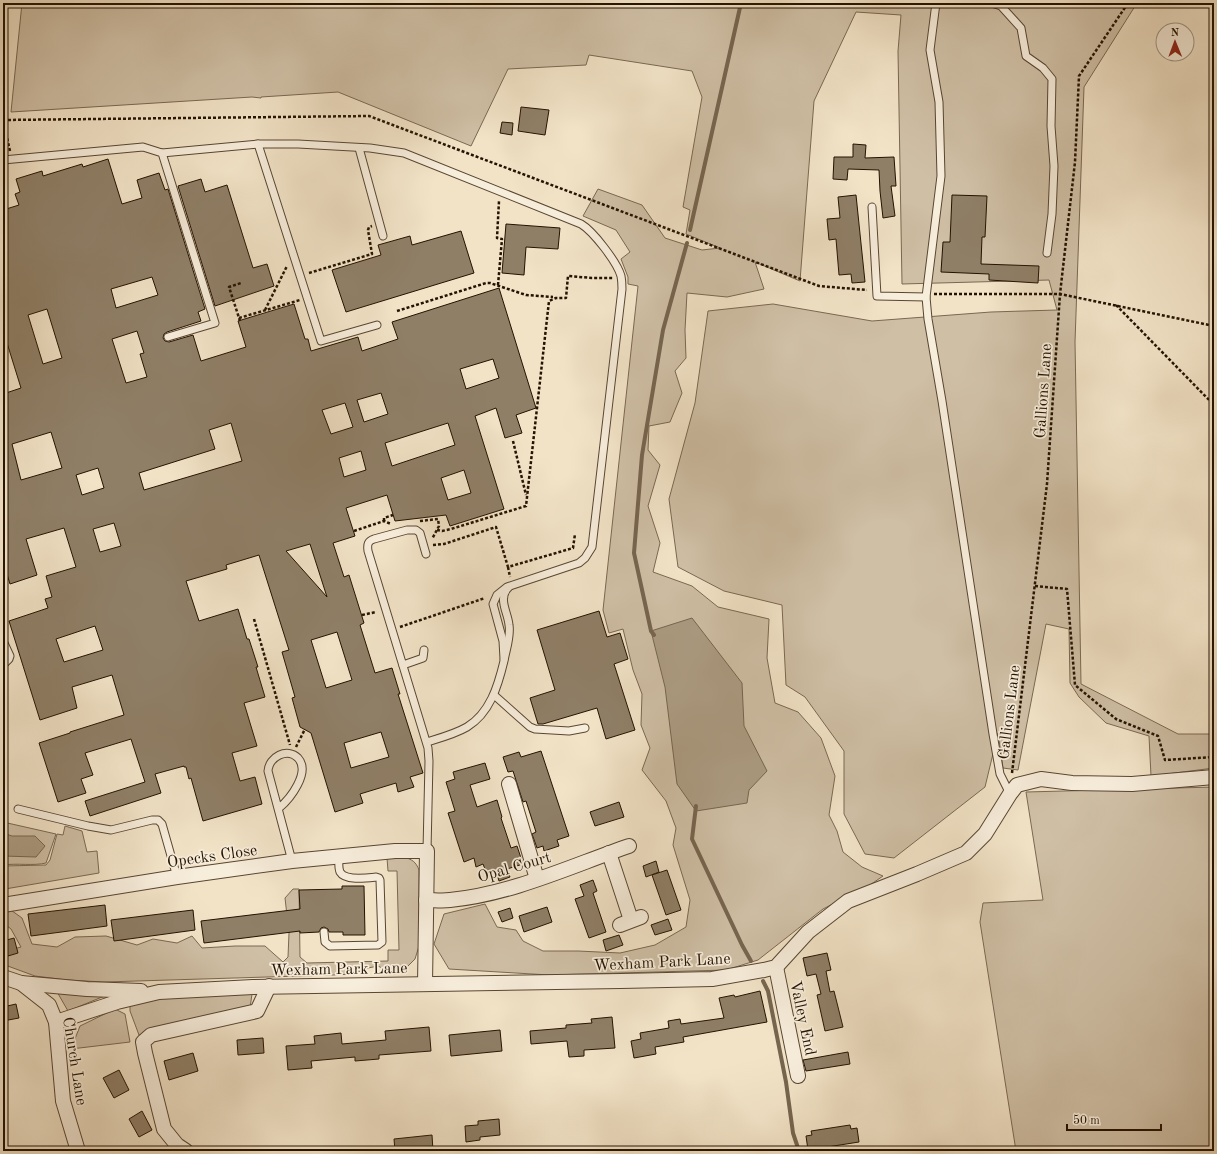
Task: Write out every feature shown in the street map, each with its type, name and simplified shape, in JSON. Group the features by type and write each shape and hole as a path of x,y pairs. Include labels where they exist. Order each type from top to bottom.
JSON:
{"street":[{"path":"776,967 808,932 848,901 966,853 985,834 1017,785 1040,779 1072,783 1132,784 1214,776"},
{"path":"508,784 537,879"},
{"name":"Opal Court","path":"426,900 450,900 488,893 537,879 629,846"},
{"name":"Opecks Close","path":"3,905 292,861 395,851 427,851"},
{"path":"425,984 427,851"},
{"path":"609,853 631,921"},
{"name":"Wexham Park Lane","path":"21,983 87,989 159,992 268,986 712,979 776,967"},
{"name":"Valley End","path":"776,967 798,1076"},
{"name":"Church Lane","path":"3,977 21,983 49,1005 56,1022 63,1101 78,1151"},
{"path":"186,1151 177,1145 164,1129 145,1053 144,1042 151,1035 256,1011 268,986"},
{"name":"Wexham Park Lane","path":"56,1022 117,1002 159,992"}],"lane":[{"path":"936,3 930,50 939,102 941,176 926,297 928,319 942,401 989,714 1000,774 1010,794"},
{"path":"992,3 1001,6 1021,28 1026,56 1043,68 1052,78 1051,126 1054,166 1052,214 1047,253"},
{"path":"3,160 143,146 162,153 258,144 298,144 404,153 581,224 592,231 616,265 621,277 622,289 592,547 585,558 579,563 510,586 500,592 495,599 494,604 503,641 504,659"},
{"path":"258,144 321,342 377,325"},
{"path":"359,148 383,236"},
{"path":"162,153 215,323 168,337"},
{"path":"872,207 877,296 926,297"},
{"path":"426,554 420,533 416,530 407,530 370,540 368,543 368,551 426,742 429,761 427,851"},
{"path":"426,742 447,736 468,726 480,715 494,695 510,632 509,622 503,601 504,594 510,586"},
{"path":"3,640 10,656 3,665"},
{"path":"403,665 423,658 424,650"},
{"path":"494,695 530,727 535,729 569,731 585,728"},
{"path":"279,808 292,796 301,776 301,762 296,756 293,755 278,755 272,759 268,771 292,861"},
{"path":"18,809 111,830 152,820 158,820 162,824 177,878"},
{"path":"324,932 324,942 330,946 378,945 382,942 380,880 377,878 345,877 340,870 339,856"}],"path":[{"name":"Gallions Lane","path":"1010,794 1047,484 1060,294 1075,162 1079,76 1128,3"},
{"path":"3,59 5,69 3,120 12,159"},
{"path":"498,285 502,239 497,238 500,192"},
{"path":"300,276 372,254 368,230 369,227 380,223"},
{"path":"265,310 287,265 296,262"},
{"path":"397,311 481,284 490,283 526,295 566,298 568,276 602,278 621,277"},
{"path":"241,283 229,287 239,320 265,310 308,298"},
{"path":"1060,294 1214,326"},
{"path":"437,530 442,531 451,529 526,506 549,303 551,300 556,298"},
{"path":"1116,305 1214,405"},
{"path":"513,441 527,498"},
{"path":"354,531 384,521 384,518 393,515"},
{"path":"415,521 438,519 439,526 429,543 431,544 444,544 496,527 508,567 573,548 575,534"},
{"path":"384,521 392,524"},
{"path":"506,578 510,577"},
{"path":"1035,586 1067,589 1075,685 1116,718 1158,736 1165,760 1214,757"},
{"path":"392,629 485,599 486,597"},
{"path":"362,615 376,611 379,618"},
{"path":"254,619 293,755"},
{"path":"293,755 305,729"}],"shaded area":[{"path":"22,3 1137,3 1084,87 1075,342 1081,684 1178,734 1214,734 1214,768 1151,776 1149,736 1106,723 1079,697 1070,683 1069,629 1046,624 1018,770 1003,768 998,733 985,787 894,858 865,854 844,814 844,751 805,697 786,685 782,605 724,591 678,567 669,499 695,403 708,311 773,304 872,321 991,312 1057,310 1049,280 902,284 898,51 901,15 856,12 814,101 800,281 755,262 764,289 727,297 687,293 685,330 686,358 675,371 682,393 670,422 649,426 648,450 660,465 648,506 660,543 653,572 692,586 718,607 769,619 767,658 775,703 798,712 821,738 835,776 829,815 837,831 843,852 862,867 883,876 870,885 823,909 758,960 726,970 549,975 449,969 434,944 444,914 485,904 497,927 516,930 523,941 543,951 620,953 655,945 686,927 690,900 673,845 676,828 666,801 642,770 650,748 641,725 642,694 633,670 623,629 609,633 603,610 638,286 628,284 628,277 621,259 630,252 616,230 583,216 598,189 642,205 665,238 702,250 720,248 686,234 690,210 683,207 702,97 692,71 589,55 586,65 508,69 471,146 338,92 261,98 252,97 11,112"},
{"path":"692,618 742,683 744,726 767,771 749,790 747,803 696,811 677,784 665,687 651,631"},
{"path":"1214,787 1214,1151 1016,1151 980,922 983,903 1043,900 1026,792"},
{"path":"3,822 56,834 46,863 3,865"},
{"path":"65,826 82,831 87,852 97,851 99,873 5,889 3,866 46,865 50,860 57,834 63,835"},
{"path":"3,833 12,836 35,836 45,846 36,857 3,856"},
{"path":"403,857 413,861 419,870 419,946 415,959 399,973 394,974 378,966 368,968 354,974 104,982 67,980 35,976 5,965 6,951 21,947 11,929 3,923 3,908 8,908 22,918 32,944 57,947 75,937 106,936 137,945 153,939 177,943 192,936 202,948 265,946 283,962 288,957 289,933 285,898 293,889 299,889 300,957 307,963 388,961 388,950 399,950 397,871 388,871 387,858"},
{"path":"56,990 107,995 68,1011"},
{"path":"252,994 250,1008 230,1011 139,1035 130,1011 130,1003 175,996"},
{"path":"115,1009 125,1014 130,1042 71,1049 80,1026"}],"building":[{"path":"521,107 549,110 545,135 518,131"},
{"path":"502,122 513,123 512,135 500,133"},
{"path":"853,144 866,145 865,158 894,157 896,186 891,186 895,216 883,218 879,170 848,169 847,180 833,179 834,157 853,157"},
{"path":"108,159 122,204 142,198 137,180 159,173 165,190 168,189 205,309 198,312 201,321 167,332 164,334 163,338 165,341 169,342 193,335 201,361 246,347 238,321 294,304 305,339 308,339 311,351 358,337 362,351 398,339 392,322 499,288 536,408 516,415 522,433 505,438 496,408 475,416 504,509 450,526 446,515 395,521 387,495 346,508 355,536 333,543 344,577 349,575 364,623 360,625 375,673 392,668 400,694 398,694 423,773 410,777 414,787 398,792 396,783 360,794 363,803 335,812 311,733 300,727 292,698 295,697 282,652 289,650 259,555 226,565 227,569 186,581 199,621 238,609 247,639 249,639 258,667 256,667 265,697 244,703 257,746 232,753 240,781 255,777 262,804 203,821 191,778 189,779 186,767 184,766 155,774 161,793 90,816 85,801 145,782 131,739 85,753 93,775 81,779 86,793 58,802 39,743 124,715 112,675 72,687 77,708 40,720 9,621 48,608 45,599 52,597 46,576 76,567 64,528 26,539 37,575 10,584 3,561 3,394 21,388 3,330 3,210 19,205 15,194 20,192 16,179 42,171 43,176 82,164 83,167","holes":["152,277 158,295 116,308 111,289","47,309 62,358 43,364 28,315","137,331 144,353 140,354 147,377 126,383 112,339","493,359 499,378 466,389 460,369","381,393 388,414 364,422 357,400","345,403 353,427 331,434 322,410","231,423 242,461 144,490 139,473 215,449 209,430","448,423 455,445 392,466 385,443","51,432 62,468 21,480 12,444","361,451 366,470 344,477 339,458","98,468 104,488 82,495 76,475","464,470 471,493 448,500 441,478","114,523 121,546 100,552 93,529","310,544 327,597 286,551","95,626 103,650 64,662 56,639","337,632 352,680 326,688 311,640","381,732 389,757 351,768 344,743"]},
{"path":"201,179 205,192 227,185 253,268 267,264 274,286 215,306 178,186"},
{"path":"856,195 865,282 852,283 851,274 839,275 836,239 829,240 827,219 840,218 838,197"},
{"path":"952,195 987,196 985,237 982,237 981,264 1039,266 1038,283 989,280 989,274 941,272 943,242 950,242"},
{"path":"506,224 560,228 558,249 526,247 524,275 502,273"},
{"path":"461,231 474,273 346,312 332,270 381,255 378,245 410,236 412,245"},
{"path":"599,611 607,637 620,633 628,659 614,664 635,730 606,739 597,708 543,724 538,724 530,698 555,690 537,630"},
{"path":"541,751 569,836 557,840 559,846 544,851 543,846 537,848 532,834 536,832 526,801 523,802 513,771 508,772 503,757 519,752 521,757"},
{"path":"485,763 490,779 470,785 477,807 497,800 511,848 517,846 523,864 507,869 510,877 499,881 496,871 487,874 483,864 476,867 474,858 464,862 448,813 455,811 446,782 455,779 453,772"},
{"path":"619,802 624,817 595,826 590,812"},
{"path":"656,861 659,872 646,877 643,866"},
{"path":"667,870 681,910 666,915 652,875"},
{"path":"593,880 597,891 593,893 606,932 589,938 575,899 584,896 580,885"},
{"path":"342,886 364,886 365,935 343,935 343,932 329,932 328,929 324,927 321,928 319,932 300,933 300,931 204,943 201,921 300,909 299,890 342,889"},
{"path":"105,905 107,926 31,936 28,914"},
{"path":"547,907 552,922 524,932 519,916"},
{"path":"510,908 513,918 502,922 498,912"},
{"path":"193,910 195,930 114,941 111,920"},
{"path":"668,919 672,930 655,935 651,925"},
{"path":"619,935 623,945 606,951 603,940"},
{"path":"14,938 18,953 8,956 3,941"},
{"path":"827,953 831,970 826,971 830,992 834,991 843,1027 825,1031 817,995 821,994 816,974 807,976 803,958"},
{"path":"760,991 767,1022 683,1037 684,1042 655,1047 656,1054 634,1058 631,1041 641,1039 640,1033 669,1028 668,1021 680,1019 681,1024 724,1018 719,998 734,995 735,997"},
{"path":"16,1004 19,1018 3,1021 3,1007"},
{"path":"612,1017 615,1048 584,1050 584,1056 569,1057 567,1041 531,1044 530,1031 566,1028 566,1025 592,1023 591,1019"},
{"path":"429,1027 431,1051 379,1055 379,1059 355,1061 355,1057 311,1061 312,1068 288,1070 286,1046 315,1044 314,1036 341,1033 342,1044 386,1040 385,1031"},
{"path":"500,1030 502,1051 451,1056 449,1035"},
{"path":"263,1038 264,1053 238,1055 237,1040"},
{"path":"848,1052 850,1064 806,1071 803,1060"},
{"path":"193,1053 198,1071 169,1080 164,1061"},
{"path":"119,1070 129,1090 114,1098 103,1078"},
{"path":"142,1111 152,1130 139,1137 129,1119"},
{"path":"499,1119 500,1135 480,1137 480,1140 466,1142 465,1126 478,1125 478,1121"},
{"path":"850,1125 851,1129 857,1128 859,1142 808,1150 806,1136 812,1135 811,1131"},
{"path":"432,1135 433,1151 395,1151 394,1139"}],"waterway":[{"path":"690,230 741,3"},
{"path":"654,635 651,631 634,553 642,455 663,330 687,243"},
{"path":"696,806 692,839 751,961"},
{"path":"763,981 768,991 786,1082 793,1133 799,1151"}]}
